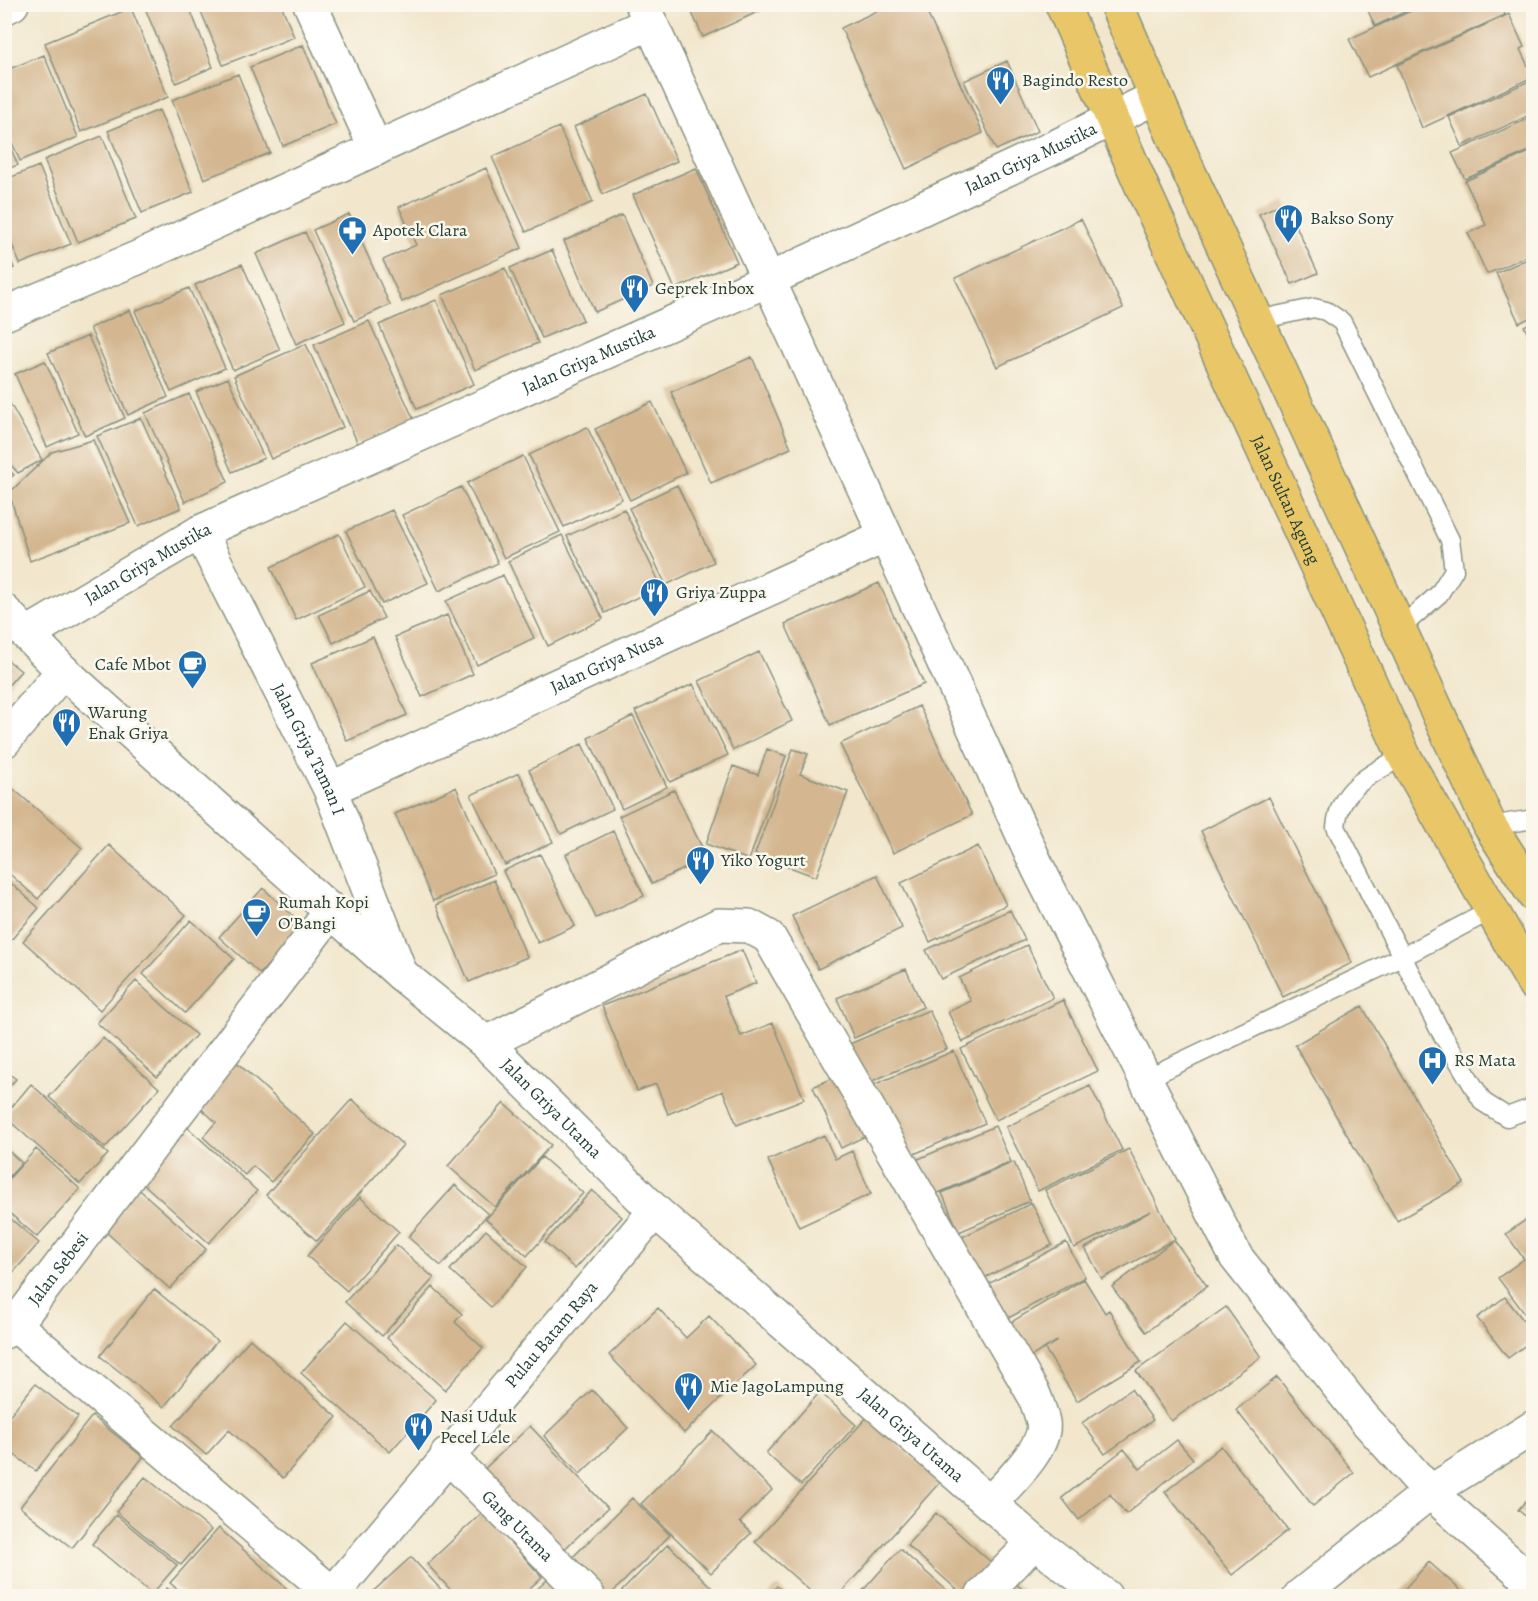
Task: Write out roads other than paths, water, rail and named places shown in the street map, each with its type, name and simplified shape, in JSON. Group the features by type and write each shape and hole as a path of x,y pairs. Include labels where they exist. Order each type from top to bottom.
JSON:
{"main road":[{"name":"Jalan Sultan Agung","path":"1062,4 1404,756 1533,984"},
{"path":"1116,4 1257,320 1490,826 1533,895"}],"street":[{"path":"4,8 12,4"},
{"path":"310,4 376,149"},
{"path":"4,314 137,258 376,149 646,14 1038,868 1236,1257 1362,1416 1430,1492 1533,1584"},
{"name":"Jalan Griya Mustika","path":"27,634 200,532 768,280 1057,146 1156,96"},
{"name":"Jalan Griya Taman I","path":"200,532 330,789 401,974"},
{"name":"Jalan Griya Nusa","path":"330,789 885,536"},
{"name":"Jalan Griya Utama","path":"4,611 63,671 401,974 486,1043 655,1211 1034,1542 1105,1596"},
{"path":"4,741 63,671"},
{"name":"Jalan Sebesi","path":"332,910 10,1329 332,1595"},
{"path":"486,1043 719,925 749,926 769,937 1034,1395 1044,1423 1042,1439 1027,1461 990,1503"},
{"name":"Pulau Batam Raya","path":"332,1595 447,1455 655,1211"},
{"path":"1300,1596 1430,1492 1533,1427"},
{"name":"Gang Utama","path":"447,1455 588,1596"},
{"path":"982,1596 1034,1542"}],"lane":[{"path":"1257,320 1314,308 1326,311 1342,322 1450,540 1454,570 1439,594 1400,628"},
{"path":"1404,756 1363,778 1337,810 1336,827 1438,1027 1484,1102 1507,1118 1533,1107"},
{"path":"1490,826 1533,819"},
{"path":"1145,1079 1402,957 1490,911"}],"place":[{"name":"Bagindo Resto","path":"1001,106"},
{"name":"Bakso Sony","path":"1289,244"},
{"name":"Apotek Clara","path":"352,256"},
{"name":"Geprek Inbox","path":"634,314"},
{"name":"Griya Zuppa","path":"655,618"},
{"name":"Cafe Mbot","path":"192,690"},
{"name":"Warung Enak Griya","path":"67,748"},
{"name":"Yiko Yogurt","path":"700,886"},
{"name":"Rumah Kopi O'Bangi","path":"257,938"},
{"name":"RS Mata","path":"1433,1086"},
{"name":"Mie JagoLampung","path":"689,1412"},
{"name":"Nasi Uduk Pecel Lele","path":"419,1452"}]}
